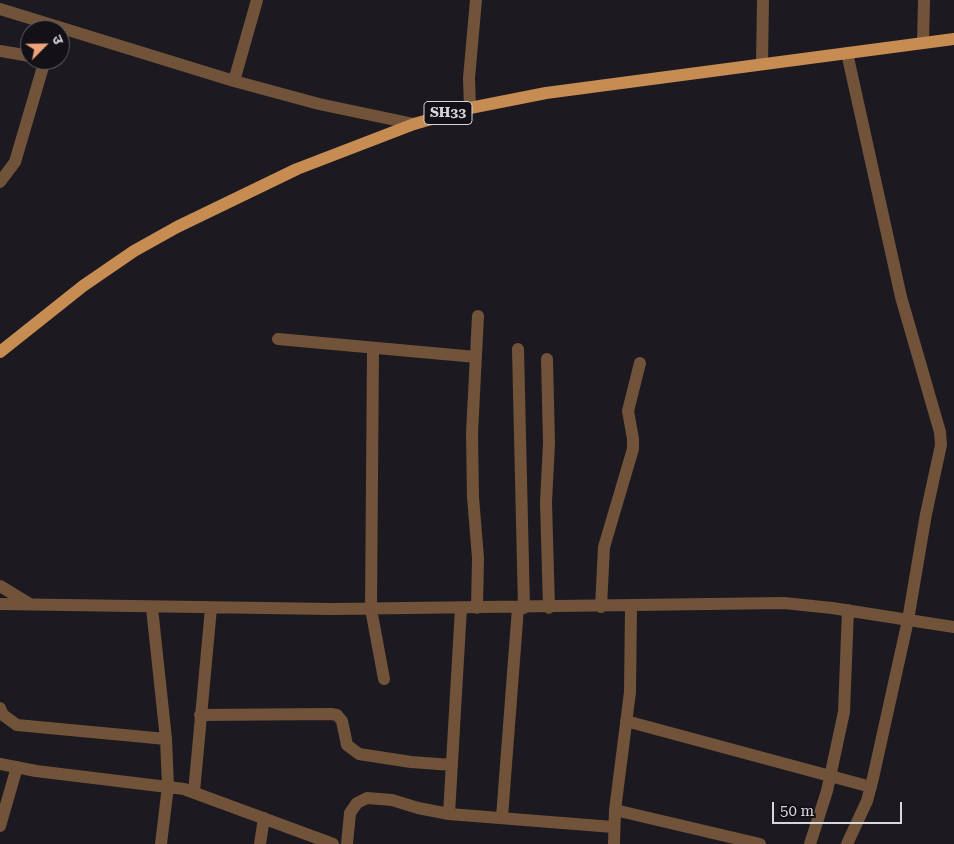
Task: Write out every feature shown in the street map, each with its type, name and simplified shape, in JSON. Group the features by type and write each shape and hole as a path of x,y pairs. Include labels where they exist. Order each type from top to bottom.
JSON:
{"main road":[{"name":"SH33","path":"0,352 98,275 134,251 177,227 312,163 414,124 470,108 546,93 954,39"}],"street":[{"path":"234,81 257,0"},
{"path":"470,108 469,78 476,0"},
{"path":"762,63 763,0"},
{"path":"923,43 924,0"},
{"path":"0,9 30,20"},
{"path":"70,33 319,104 414,124"},
{"path":"0,51 20,54"},
{"path":"847,53 900,297 940,432 941,446 926,514 908,620 871,787 847,844"},
{"path":"0,182 15,162 42,70"},
{"path":"477,608 478,558 473,497 472,434 478,316"},
{"path":"278,338 476,357"},
{"path":"373,348 371,609 384,679"},
{"path":"502,817 521,608 518,349"},
{"path":"547,359 549,443 546,502 549,608"},
{"path":"601,607 604,547 633,449 628,411 640,363"},
{"path":"0,586 31,604"},
{"path":"0,604 152,608 371,609 549,608 784,603 848,610 954,627"},
{"path":"614,844 613,827 631,676 631,606"},
{"path":"152,608 166,739 168,786 161,844"},
{"path":"194,792 210,608"},
{"path":"449,814 461,608"},
{"path":"810,844 831,777 844,712 848,610"},
{"path":"0,708 3,715 17,725 166,739"},
{"path":"200,716 337,715 342,721 347,745 359,754 404,761 452,765"},
{"path":"626,721 871,787"},
{"path":"0,764 168,786 194,792 333,844"},
{"path":"0,826 17,767"},
{"path":"347,844 350,813 357,803 367,798 392,800 418,808 449,814 613,827"},
{"path":"615,810 760,844"},
{"path":"260,844 264,818"}]}
